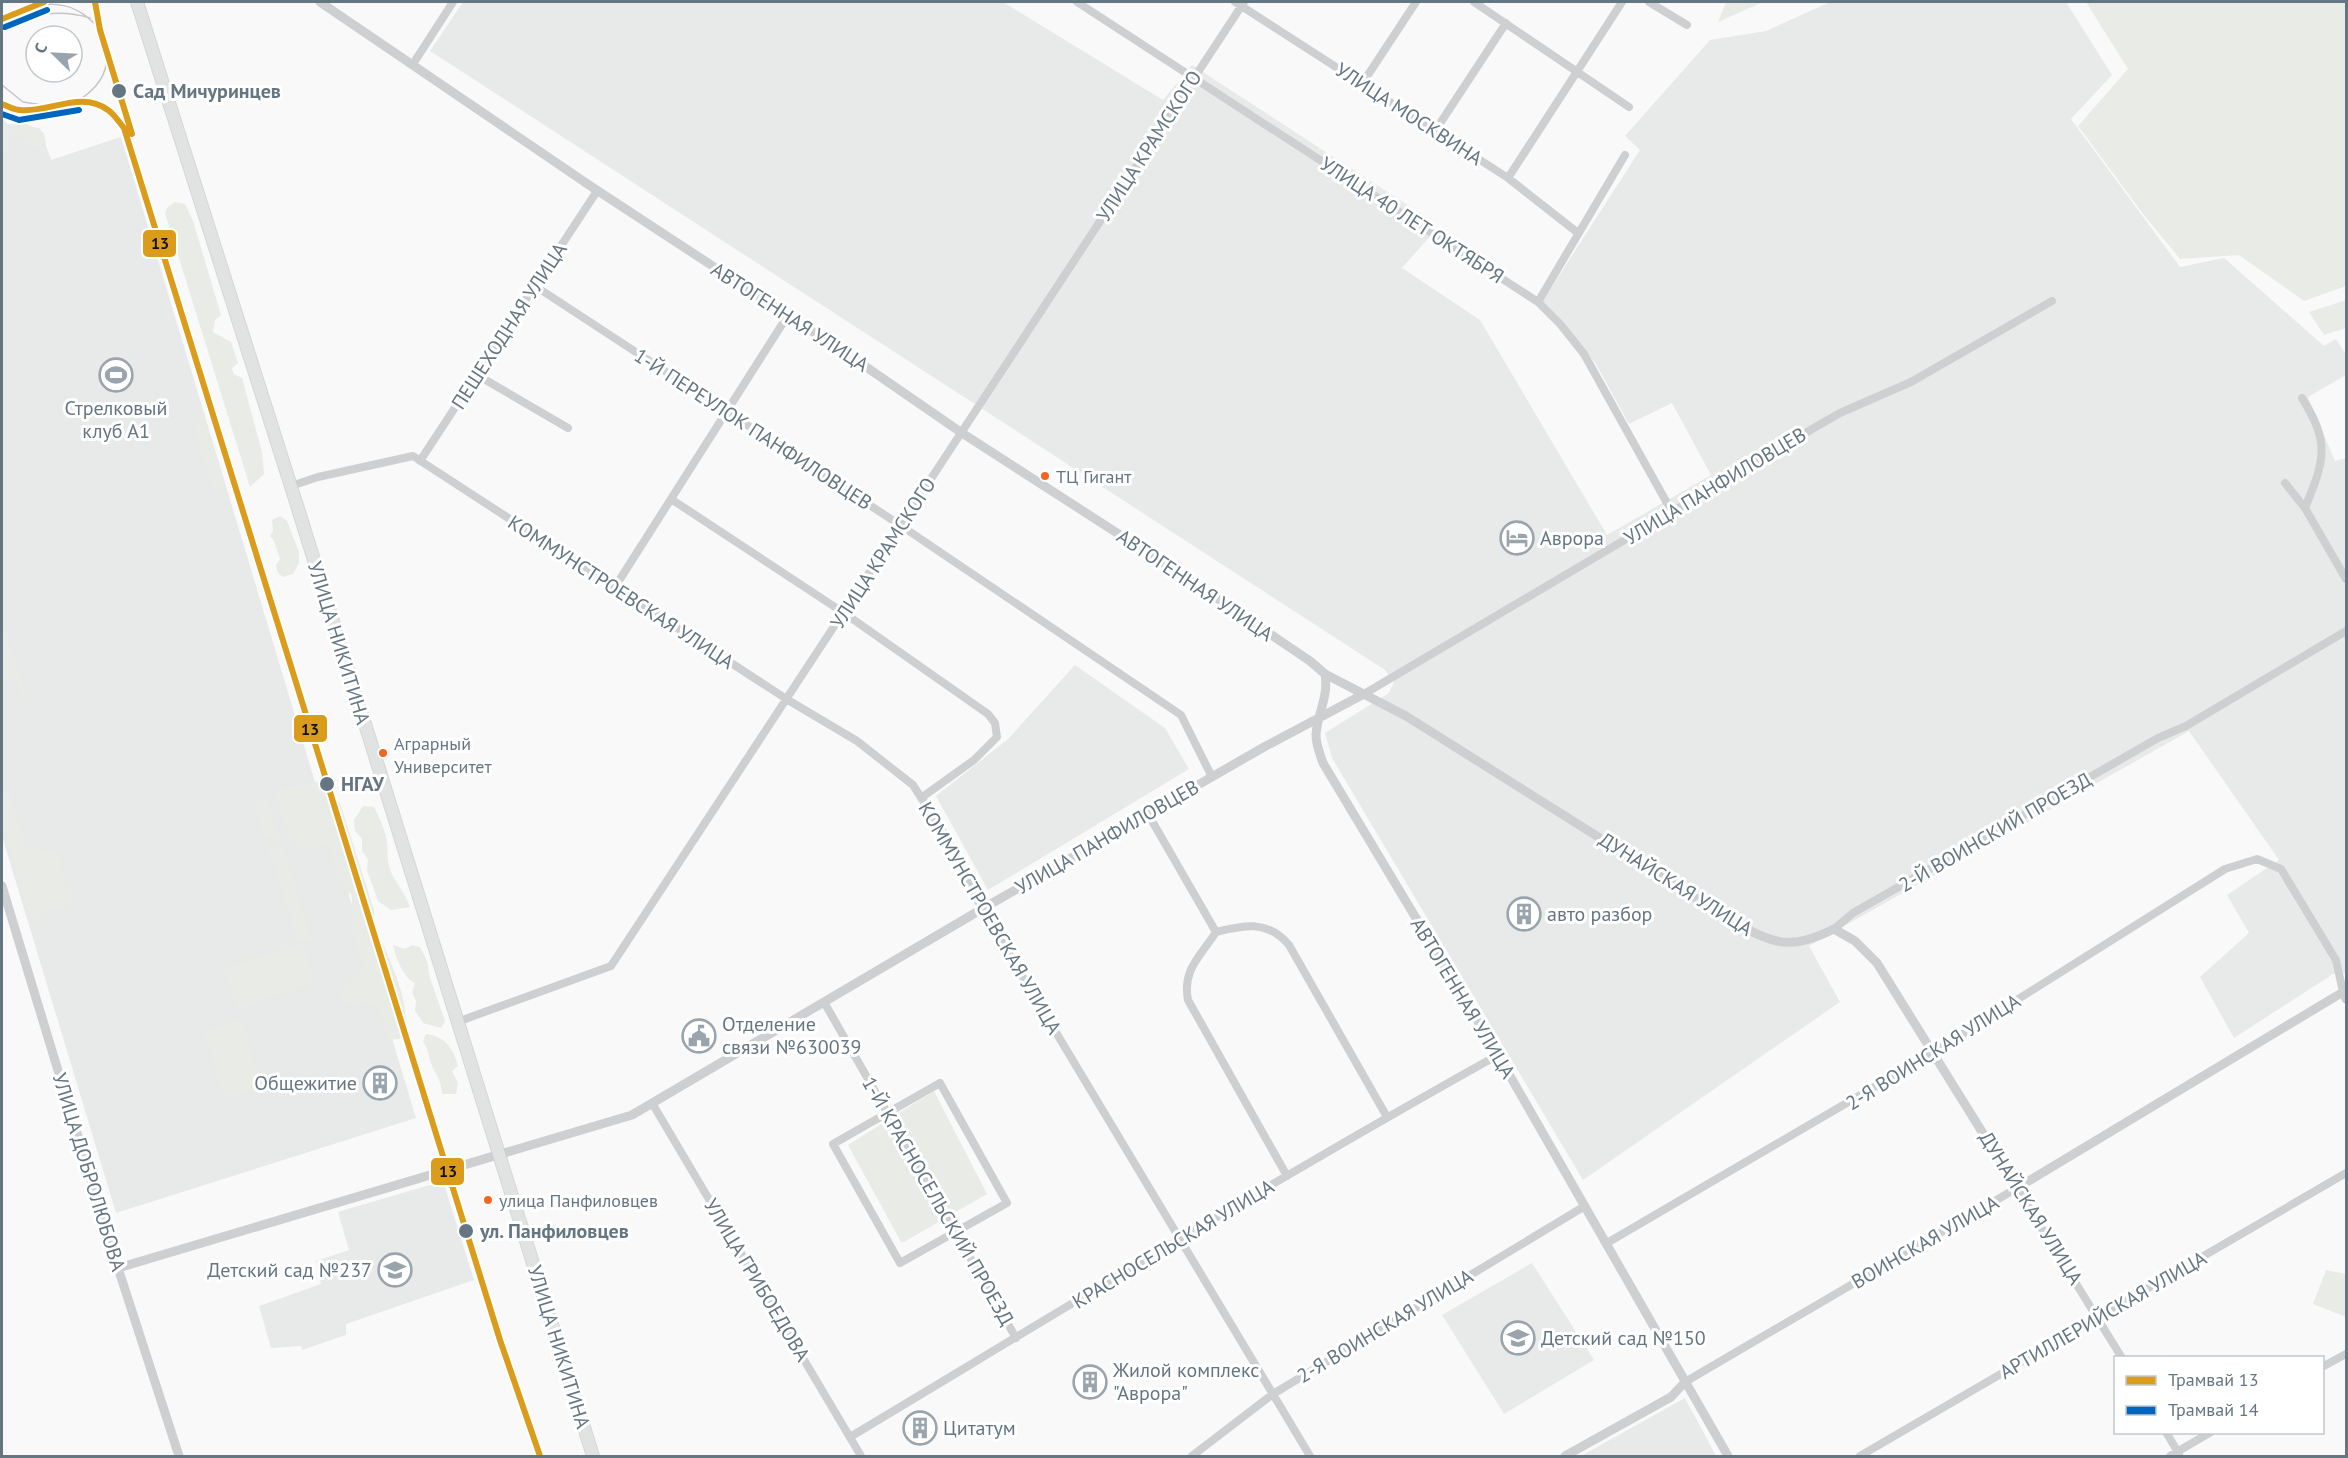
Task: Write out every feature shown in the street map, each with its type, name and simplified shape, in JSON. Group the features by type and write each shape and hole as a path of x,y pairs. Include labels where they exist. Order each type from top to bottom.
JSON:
{"main road":[{"name":"УЛИЦА НИКИТИНА","path":"140,4 593,1456"}],"street":[{"name":"АВТОГЕННАЯ УЛИЦА","path":"320,2 597,191 788,315 962,433 1193,582 1310,661 1325,674 1326,697 1316,735 1323,763 1498,1055 1728,1456"},
{"path":"413,64 453,2"},
{"name":"УЛИЦА 40 ЛЕТ ОКТЯБРЯ","path":"1077,2 1538,302 1560,324 1584,354 1672,512"},
{"path":"1362,84 1416,2"},
{"path":"1474,2 1629,107"},
{"path":"1508,178 1622,2"},
{"path":"1649,2 1687,26"},
{"name":"УЛИЦА КРАМСКОГО","path":"457,1022 612,966 788,700 1240,3"},
{"name":"УЛИЦА МОСКВИНА","path":"1240,3 1508,178 1578,233"},
{"path":"1435,131 1506,23"},
{"path":"1538,302 1625,155"},
{"name":"ПЕШЕХОДНАЯ УЛИЦА","path":"420,461 597,191"},
{"name":"1-Й ПЕРЕУЛОК ПАНФИЛОВЦЕВ","path":"535,286 900,525 1181,715 1212,777"},
{"name":"УЛИЦА ПАНФИЛОВЦЕВ","path":"118,1268 632,1115 982,909 1264,747 1364,694 1826,421 1911,382 2052,301"},
{"path":"615,587 788,315"},
{"path":"477,375 568,429"},
{"path":"2302,398 2312,414 2323,450 2319,475 2305,508"},
{"path":"291,486 318,477 412,456 420,461"},
{"name":"КОММУНСТРОЕВСКАЯ УЛИЦА","path":"420,461 788,700 857,741 913,786 945,835 982,909 1310,1456"},
{"path":"2285,483 2305,508 2346,579"},
{"path":"671,499 844,613 988,714 995,723 997,737 974,760 921,798"},
{"name":"2-Й ВОИНСКИЙ ПРОЕЗД","path":"1834,929 1854,913 2158,738 2186,726 2346,631"},
{"name":"ДУНАЙСКАЯ УЛИЦА","path":"1325,674 1406,716 1735,923 1762,937 1794,944 1834,929 1855,941 1877,963 2121,1356"},
{"path":"1148,814 1216,932"},
{"name":"2-Я ВОИНСКАЯ УЛИЦА","path":"1607,1243 1934,1052 2225,869 2258,859 2281,868 2336,960 2345,994"},
{"name":"УЛИЦА ДОБРОЛЮБОВА","path":"2,886 118,1268 179,1456"},
{"path":"1287,1176 1188,1000 1186,987 1189,973 1216,932 1243,925 1267,928 1281,935 1289,945 1387,1117"},
{"name":"ВОИНСКАЯ УЛИЦА","path":"1565,1456 1671,1397 1685,1382 2345,994"},
{"name":"1-Й КРАСНОСЕЛЬСКИЙ ПРОЕЗД","path":"824,1002 1016,1338"},
{"name":"КРАСНОСЕЛЬСКАЯ УЛИЦА","path":"850,1437 1180,1239 1387,1117 1498,1055"},
{"path":"940,1083 1006,1203 900,1263 833,1144 887,1113 940,1083"},
{"name":"УЛИЦА ГРИБОЕДОВА","path":"652,1103 861,1456"},
{"name":"АРТИЛЛЕРИЙСКАЯ УЛИЦА","path":"1860,1456 2346,1173"},
{"name":"2-Я ВОИНСКАЯ УЛИЦА","path":"1192,1456 1273,1394 1585,1206"},
{"path":"2324,1366 2346,1354"},
{"path":"2167,1434 2179,1454"},
{"path":"2170,1456 2179,1454 2208,1434"}],"shaded area":[{"path":"463,2 1003,2 1163,100 1192,65 1423,215 1433,233 1402,268 1480,320 1607,535 1711,475 1672,403 1629,424 1596,364 1563,322 1542,302 1640,150 1625,136 1710,40 1766,31 1830,2 2066,2 2112,75 2071,119 2180,267 2224,258 2324,346 2336,339 2346,355 2346,375 2308,397 2335,461 2346,458 2346,973 2333,974 2234,1038 2200,977 2249,933 2227,895 2279,860 2189,731 1809,946 1840,1002 1583,1180 1332,758 1325,733 1389,693 1394,682 1385,670 430,51"},
{"path":"1726,2 1763,2 1718,22"},
{"path":"2086,2 2346,2 2346,286 2304,301 2239,255 2180,259 2078,126 2128,69"},
{"path":"2,117 7,124 27,124 44,133 46,143 32,148 25,139 13,134 9,139 10,156 2,159"},
{"path":"2,119 6,125 40,128 51,160 121,137 416,1118 116,1213 2,836"},
{"path":"175,202 185,204 193,221 221,315 215,320 213,332 231,342 238,363 232,368 234,374 242,378 262,452 264,474 250,487 165,213 167,208"},
{"path":"2346,300 2346,328 2324,335 2309,312"},
{"path":"204,417 226,486 223,490 212,487 196,435 196,424"},
{"path":"280,516 287,521 299,552 299,563 293,574 283,577 278,573 276,565 280,559 270,536 273,531 272,520"},
{"path":"2,619 27,698 25,699 17,683 7,679 2,680"},
{"path":"1075,665 1165,728 1189,769 988,890 936,796 1008,739"},
{"path":"321,781 340,803 374,910 377,929 400,988 405,1020 400,1039 388,1040 380,1014 373,1004 350,1004 342,1001 340,991 361,969 365,961 354,945 356,939 351,921 351,894 345,890 338,879 328,846 304,848 291,843 274,791"},
{"path":"2,786 9,792 27,848 60,851 64,885 76,897 59,909 43,913 40,922 29,915 2,825"},
{"path":"261,796 268,798 278,838 270,839 261,834 258,815 253,807"},
{"path":"363,806 374,807 378,815 387,842 390,870 410,907 391,910 378,901 367,870 368,860 362,851 362,839 355,831 354,820"},
{"path":"273,846 283,847 313,941 296,941 227,963 227,960 298,937 298,932 290,924 291,911 285,909 281,882 275,876 277,865 269,861 268,853"},
{"path":"297,944 301,946 309,962 312,984 243,1007 237,1006 225,975 226,968"},
{"path":"393,945 405,949 412,945 420,947 427,961 430,978 445,1021 441,1028 423,1023 415,1011 416,1001 412,992 415,983 404,972"},
{"path":"242,1019 262,1087 224,1099 204,1031"},
{"path":"426,1034 444,1041 454,1054 458,1066 452,1071 458,1083 456,1094 442,1094 440,1082 423,1041"},
{"path":"934,1091 987,1194 901,1242 848,1145"},
{"name":"Детский сад №237","path":"443,1181 474,1280 346,1324 346,1335 302,1350 301,1346 271,1348 259,1306 321,1284 316,1261 349,1250 338,1212"},
{"name":"Детский сад №150","path":"1532,1263 1594,1360 1504,1414 1442,1315"},
{"path":"2326,1270 2346,1274 2346,1317 2313,1304"},
{"path":"1685,1398 1716,1456 1581,1456"}],"tram line":[{"name":"13","path":"2,19 44,2"},
{"name":"13","path":"95,2 100,30 132,134"},
{"path":"36,6 64,5 87,17 100,30"},
{"name":"14","path":"5,27 47,10"},
{"path":"2,31 22,20 44,14 56,13 90,18"},
{"path":"77,101 90,92 100,80 106,66 107,50"},
{"path":"2,85 23,102 49,106"},
{"name":"13","path":"2,104 18,110 76,102 98,104 108,110 124,128 500,1340 540,1456"},
{"name":"14","path":"2,114 19,120 79,110"}],"place":[{"name":"Сад Мичуринцев","path":"119,91"},
{"name":"Стрелковый клуб А1","path":"116,375"},
{"name":"ТЦ Гигант","path":"1045,476"},
{"name":"Аврора","path":"1517,538"},
{"name":"Аграрный Университет","path":"383,753"},
{"name":"НГАУ","path":"327,784"},
{"name":"авто разбор","path":"1524,914"},
{"name":"Отделение связи №630039","path":"699,1036"},
{"name":"Общежитие","path":"380,1083"},
{"name":"улица Панфиловцев","path":"488,1200"},
{"name":"ул. Панфиловцев","path":"466,1231"},
{"name":"Детский сад №237","path":"395,1270"},
{"name":"Детский сад №150","path":"1518,1338"},
{"name":"Жилой комплекс \"Аврора\"","path":"1090,1382"},
{"name":"Цитатум","path":"920,1428"}]}
